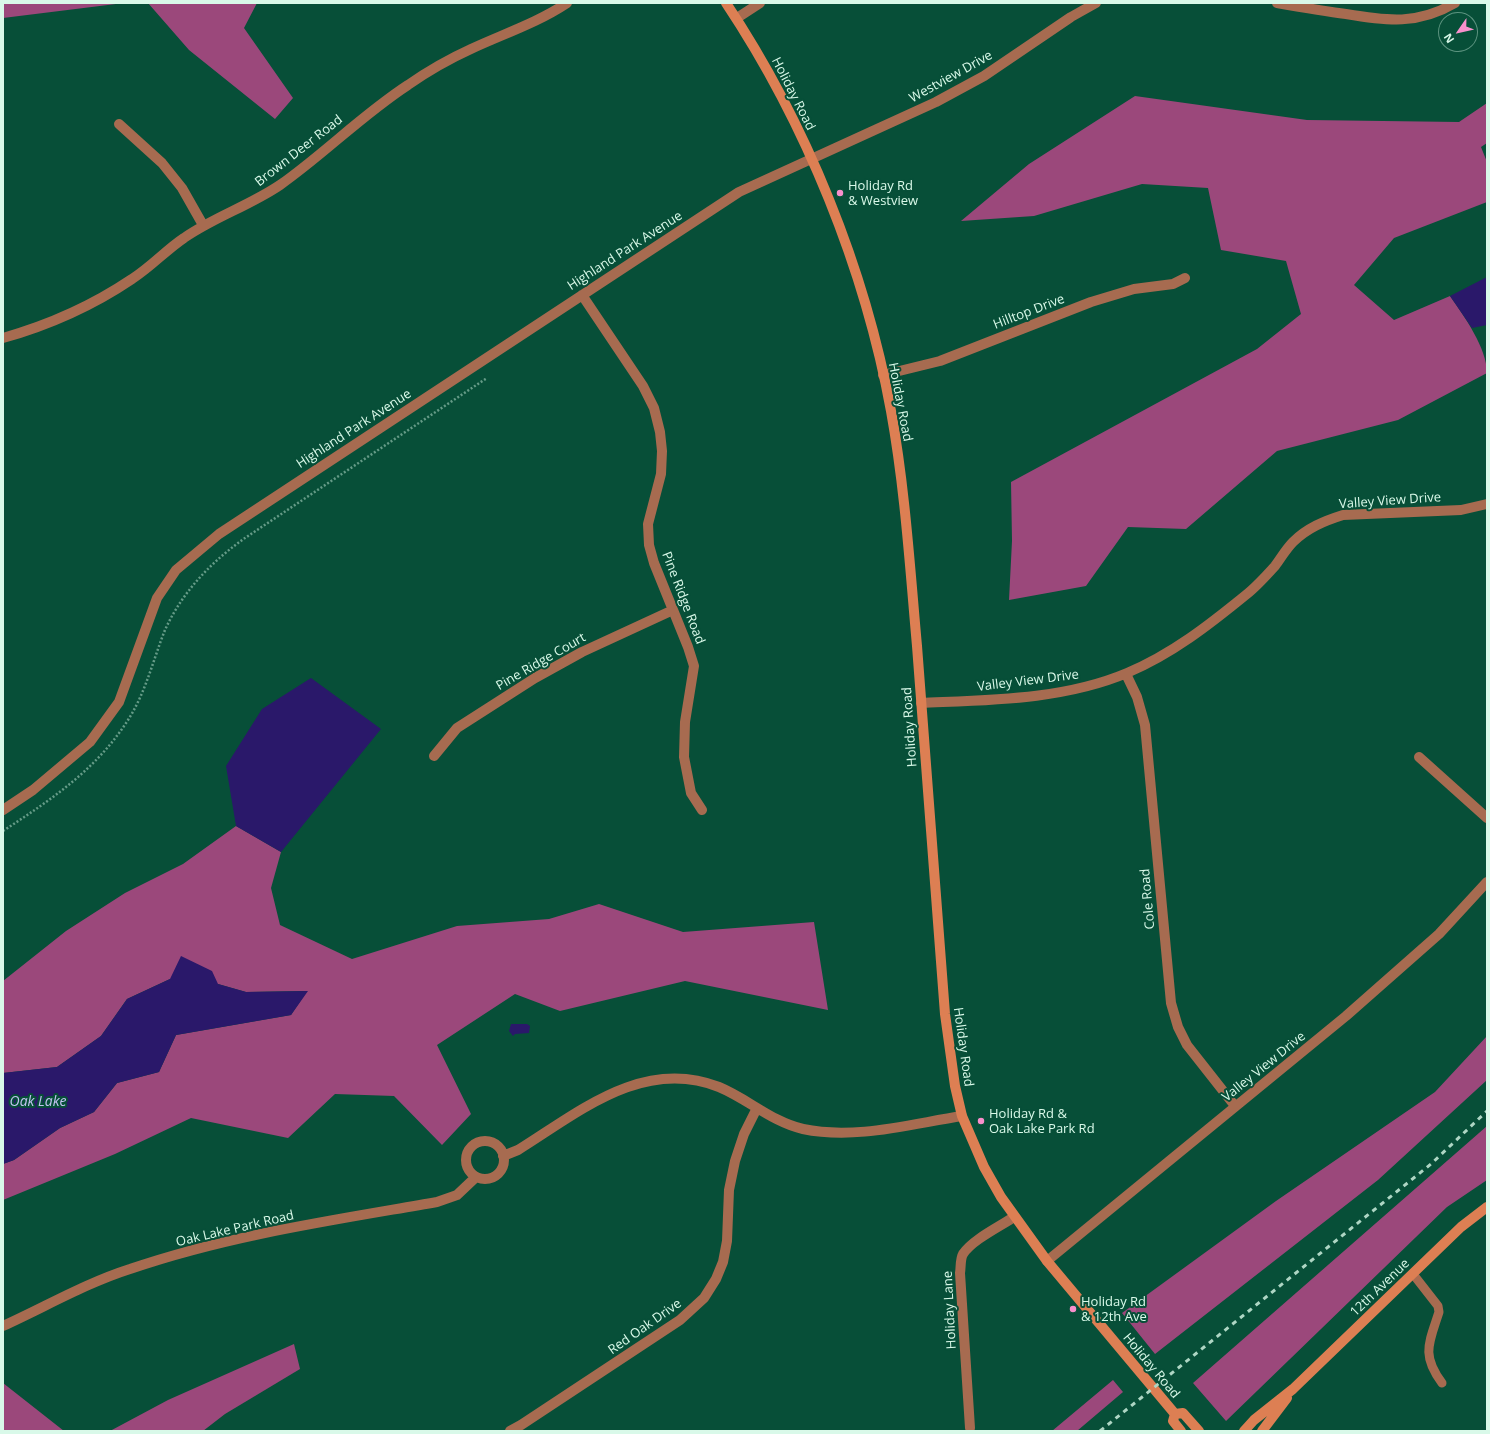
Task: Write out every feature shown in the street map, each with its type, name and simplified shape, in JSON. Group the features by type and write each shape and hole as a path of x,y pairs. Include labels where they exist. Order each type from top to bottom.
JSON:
{"street":[{"name":"Brown Deer Road","path":"3,338 68,316 134,279 183,238 203,225 256,200 281,184 375,108 442,64 520,28 567,3"},
{"name":"Holiday Road","path":"726,3 737,18 774,82 812,159 854,267 883,375 891,411 906,520 945,1014 951,1064 962,1116 984,1166 1014,1217 1047,1261 1175,1414"},
{"path":"737,18 760,3"},
{"name":"Westview Drive","path":"812,159 936,102 984,76 1071,17 1096,3"},
{"path":"1277,3 1380,19 1399,20 1434,14 1455,3"},
{"path":"119,124 162,163 182,188 203,225"},
{"name":"Highland Park Avenue","path":"3,810 33,790 90,742 119,702 157,598 176,570 219,534 739,192 812,159"},
{"name":"Hilltop Drive","path":"883,375 940,361 1091,302 1134,289 1173,284 1185,278"},
{"name":"Pine Ridge Road","path":"582,295 643,386 654,408 660,432 662,451 661,474 648,524 649,545 654,563 688,646 694,666 685,722 684,757 691,792 702,810"},
{"name":"Valley View Drive","path":"921,703 1044,694 1072,690 1126,674 1158,659 1189,640 1254,588 1274,567 1292,542 1308,529 1326,520 1343,515 1461,510 1487,504"},
{"name":"Pine Ridge Court","path":"434,756 457,728 535,678 582,652 673,610"},
{"name":"Cole Road","path":"1126,674 1137,696 1146,725 1171,1003 1178,1027 1187,1045 1236,1106"},
{"path":"1419,757 1487,818"},
{"name":"Valley View Drive","path":"1047,1261 1346,1016 1439,934 1487,882"},
{"path":"503,1156 518,1150 603,1097 621,1088 644,1081 669,1078 694,1080 718,1086 741,1097 757,1108 783,1122 802,1128 826,1132 850,1133 962,1116"},
{"name":"Red Oak Drive","path":"510,1431 522,1426 680,1320 704,1298 716,1279 723,1262 727,1241 729,1190 735,1161 744,1134 757,1108"},
{"path":"487,1141 493,1143 498,1147 503,1156 503,1165 496,1175 484,1179 476,1177 469,1170 466,1159 470,1148 475,1144 487,1141"},
{"name":"Oak Lake Park Road","path":"3,1326 129,1269 202,1248 259,1235 437,1202 457,1195 476,1177"},
{"name":"12th Avenue","path":"1244,1431 1254,1420 1294,1389 1461,1227 1487,1208"},
{"name":"Holiday Lane","path":"970,1428 960,1273 963,1254 980,1239 1014,1217"},
{"name":"12th Avenue","path":"1262,1431 1294,1389"},
{"name":"Holiday Road","path":"1175,1414 1183,1413 1198,1431"},
{"name":"Holiday Road","path":"1175,1414 1173,1421 1181,1431"}],"lane":[{"path":"1413,1274 1438,1306 1439,1312 1428,1351 1429,1361 1434,1372 1442,1383"}],"path":[{"path":"3,832 74,782 110,747 129,719 141,696 169,623 195,582 218,558 251,534 487,378"}],"shaded area":[{"path":"3,3 124,3 3,18"},
{"path":"148,3 257,3 244,28 293,98 275,119 189,50"},
{"path":"1135,96 1307,120 1459,122 1487,103 1487,143 1481,147 1487,162 1487,202 1394,238 1354,285 1394,320 1450,296 1479,343 1486,363 1487,373 1398,420 1277,451 1186,529 1128,527 1086,586 1009,600 1012,541 1011,482 1257,349 1301,314 1286,261 1221,250 1208,188 1142,184 1034,216 961,221 1029,164"},
{"path":"236,826 281,852 271,888 280,925 352,959 457,926 549,919 599,904 683,932 814,922 828,1010 685,981 560,1011 515,994 437,1045 471,1114 442,1145 394,1096 335,1094 288,1138 191,1118 115,1154 3,1200 3,1164 14,1160 60,1128 94,1112 117,1083 159,1072 176,1035 291,1015 307,991 246,992 218,984 170,979 127,999 101,1036 57,1067 3,1073 3,981 66,931 125,893 183,864"},
{"path":"1487,1036 1487,1080 1378,1180 1155,1354 1122,1313 1276,1201 1435,1092"},
{"path":"1487,1126 1487,1180 1447,1207 1226,1421 1193,1383"},
{"path":"294,1344 300,1369 225,1414 203,1431 110,1431 168,1400"},
{"path":"1113,1380 1123,1392 1077,1431 1052,1431"},
{"path":"3,1383 64,1431 3,1431"}],"water":[{"path":"1487,277 1487,325 1472,328 1450,296"},
{"path":"311,678 381,729 281,852 236,826 226,766 262,709"},
{"name":"Oak Lake","path":"181,956 212,971 218,984 246,992 308,991 291,1015 176,1035 159,1072 117,1083 94,1112 60,1128 14,1160 3,1164 3,1073 57,1067 101,1036 127,999 170,979"},
{"path":"511,1024 527,1024 530,1026 529,1033 515,1034 513,1036 509,1031"}],"railway":[{"path":"1100,1431 1431,1164 1487,1111"}],"place":[{"name":"Holiday Rd & Westview","path":"840,193"},
{"name":"Holiday Rd & Oak Lake Park Rd","path":"981,1121"},
{"name":"Holiday Rd & 12th Ave","path":"1073,1309"}]}
